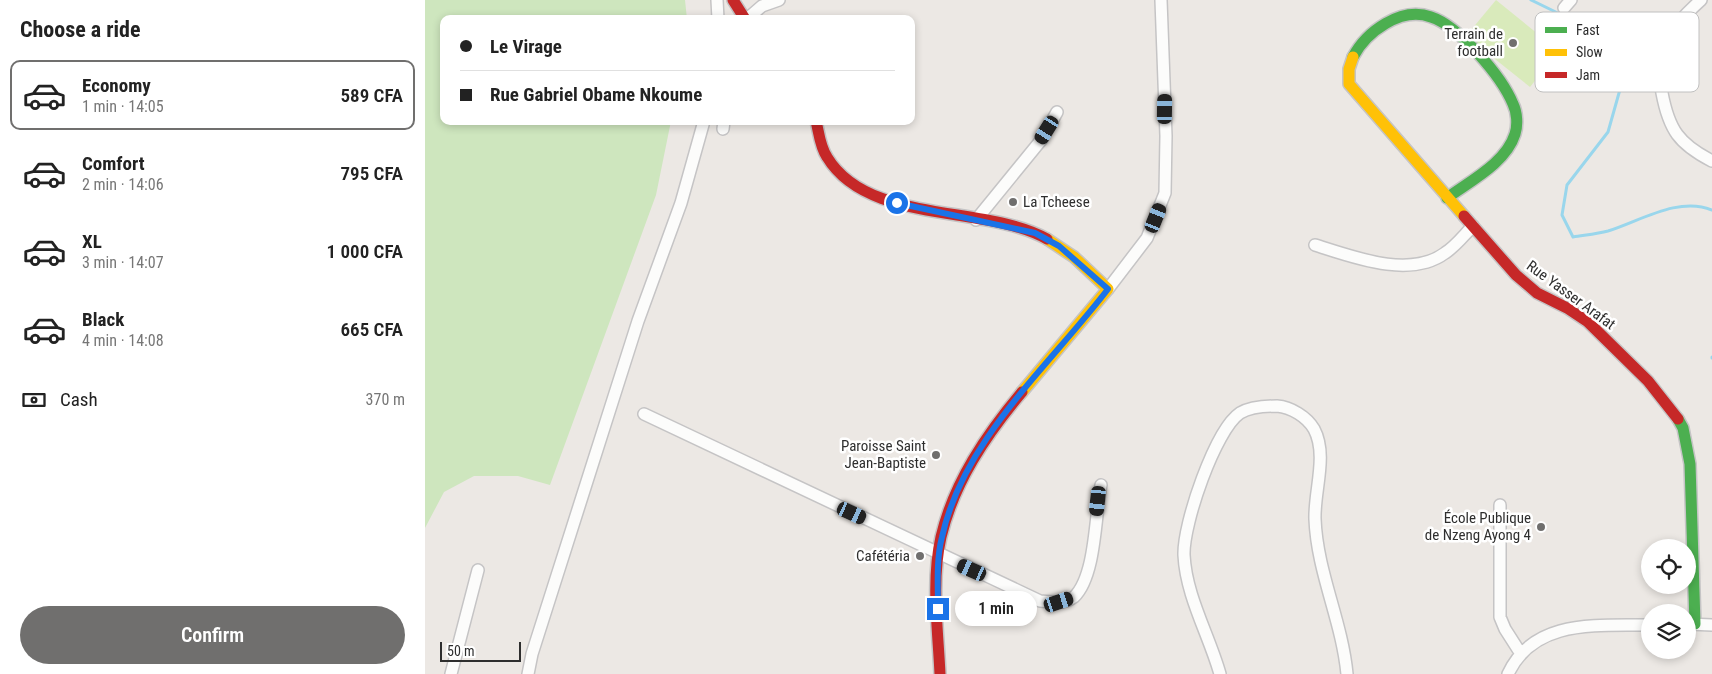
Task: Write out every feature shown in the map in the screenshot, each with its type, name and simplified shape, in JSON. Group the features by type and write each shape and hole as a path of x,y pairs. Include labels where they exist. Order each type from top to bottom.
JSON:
{"street":[{"path":"717,0 718,15"},
{"path":"733,0 743,15"},
{"path":"751,15 762,6 779,0"},
{"path":"940,674 938,627 939,555 947,518 971,463 1019,396 1108,289 1147,238 1165,193 1166,136 1161,0"},
{"path":"1689,12 1701,0"},
{"name":"Rue Yasser Arafat","path":"1447,198 1492,163 1509,146 1515,134 1515,105 1495,73 1442,20 1428,15 1409,16 1376,29 1360,44 1349,61 1347,74 1349,84 1447,198 1516,275 1537,293 1567,308 1608,340 1648,381 1683,428 1690,464 1691,604"},
{"path":"1662,92 1666,111 1674,133 1691,149 1712,160"},
{"path":"976,220 1037,146 1057,112"},
{"path":"528,674 532,654 639,321 681,204 703,125"},
{"path":"817,125 826,157 846,179 897,203 1035,233 1059,246 1108,289"},
{"path":"1315,245 1401,266 1420,266 1446,253 1473,226"},
{"path":"1221,674 1193,599 1187,572 1184,555 1190,514 1209,465 1230,423 1241,413 1269,406 1282,406 1307,419 1318,440 1319,464 1315,507 1317,540 1344,644 1347,674"},
{"path":"644,414 939,555 1040,601 1059,602 1073,598 1082,585 1092,558 1101,485"},
{"path":"1500,505 1500,618 1521,654"},
{"path":"451,674 478,570"},
{"path":"1696,624 1712,625"},
{"path":"1508,674 1521,654 1531,644 1559,630 1641,625"}],"green space":[{"path":"425,0 685,0 687,15 440,15 440,125 670,125 656,195 550,485 518,476 474,476 444,492 425,528"},
{"name":"Terrain de football","path":"1496,0 1535,32 1535,81 1530,87 1466,36"}],"waterway":[{"path":"1531,0 1556,12"},
{"path":"1619,92 1608,132 1567,185 1562,215 1573,237 1608,231 1673,208 1699,206 1712,210"}],"traffic: fast":[{"path":"1353,57 1375,30 1397,18 1408,15 1420,15 1442,22 1454,31 1490,67 1499,80 1514,107 1517,123 1515,134 1504,154 1496,163 1447,198"},
{"path":"1678,419 1683,428 1690,464 1694,604"}],"traffic: slow":[{"path":"1353,57 1349,69 1349,84 1464,216"},
{"path":"1022,392 1108,289 1074,257 1047,239"}],"traffic: jam":[{"path":"733,0 742,15"},
{"path":"817,125 821,144 827,157 846,179 870,194 898,204 1021,228 1047,239"},
{"path":"1464,216 1516,275 1537,293 1567,308 1588,322 1648,381 1678,419"},
{"path":"940,674 936,571 941,537 954,497 973,460 996,425 1022,392"}],"place":[{"name":"Terrain de football","path":"1513,43"},
{"name":"La Tcheese","path":"1013,202"},
{"name":"Paroisse Saint Jean-Baptiste","path":"936,455"},
{"name":"École Publique de Nzeng Ayong 4","path":"1541,527"},
{"name":"Cafétéria","path":"920,556"}],"route":[{"path":"897,203 1012,226 1035,233 1059,246 1087,268 1108,289 1019,396 971,463 947,518 941,538 938,609"}]}
